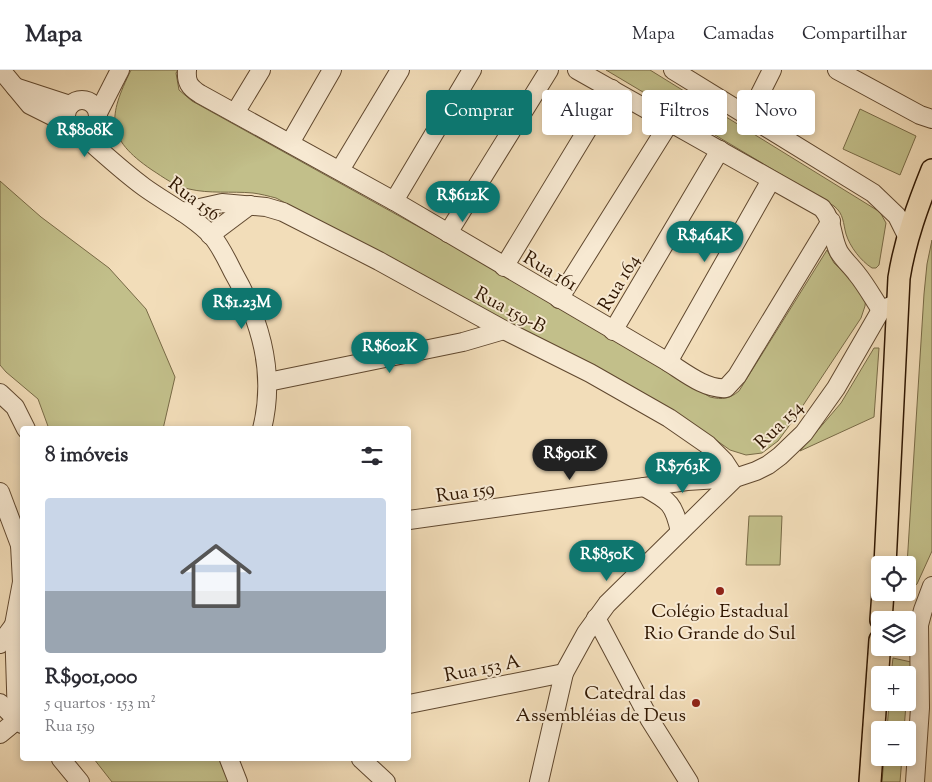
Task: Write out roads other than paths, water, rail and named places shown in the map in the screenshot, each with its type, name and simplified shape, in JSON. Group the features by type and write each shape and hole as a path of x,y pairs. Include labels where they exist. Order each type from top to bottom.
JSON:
{"main road":[{"path":"885,556 889,307 918,206 932,170"},
{"path":"870,782 879,656"}],"street":[{"name":"Rua 156","path":"1,70 30,105 74,129 143,186 182,212 210,235 218,245 239,282 254,314 264,346 268,382 262,426"},
{"path":"116,70 77,102 66,114 74,129 90,130 98,118 120,70"},
{"name":"Rua 161","path":"187,70 186,78 193,90 340,170 613,331 713,387 726,388 738,376 831,221"},
{"path":"235,113 261,70"},
{"path":"290,143 332,70"},
{"path":"340,170 400,70"},
{"path":"394,201 472,70"},
{"path":"448,233 549,70"},
{"path":"577,70 642,106"},
{"path":"673,70 737,109"},
{"path":"762,90 772,70"},
{"path":"837,70 932,119"},
{"path":"14,87 93,104 110,159"},
{"path":"504,267 612,89"},
{"path":"559,299 662,135"},
{"path":"693,135 822,208 831,221 832,232 839,251 846,262 889,307"},
{"path":"780,135 873,193 897,216 908,238"},
{"name":"Rua 164","path":"613,331 720,150"},
{"path":"668,362 771,180"},
{"name":"Rua 159-B","path":"182,212 222,203 266,207 283,212 379,261 504,330 590,373 682,426 708,445 724,461 734,478"},
{"path":"210,235 250,205"},
{"name":"Rua 154","path":"539,782 564,673 574,652 596,618 607,604 734,478 768,465 804,433 889,307"},
{"path":"268,382 463,342 504,330"},
{"path":"0,393 15,407 24,426"},
{"name":"Rua 159","path":"411,520 686,481 734,478"},
{"path":"644,487 666,500 672,506 676,513 680,532"},
{"path":"0,492 20,540"},
{"path":"915,782 920,708 919,625 932,586"},
{"path":"20,593 14,625 20,722"},
{"path":"596,618 650,720 689,782"},
{"path":"0,644 14,625"},
{"name":"Rua 153 A","path":"411,704 564,673"},
{"path":"0,703 20,722"},
{"path":"0,734 20,722"},
{"path":"63,761 80,782"},
{"path":"230,761 238,782"},
{"path":"363,761 386,782"}],"place":[{"name":"Colégio Estadual Rio Grande do Sul","path":"720,591"},
{"name":"Catedral das Assembléias de Deus","path":"696,703"}]}
